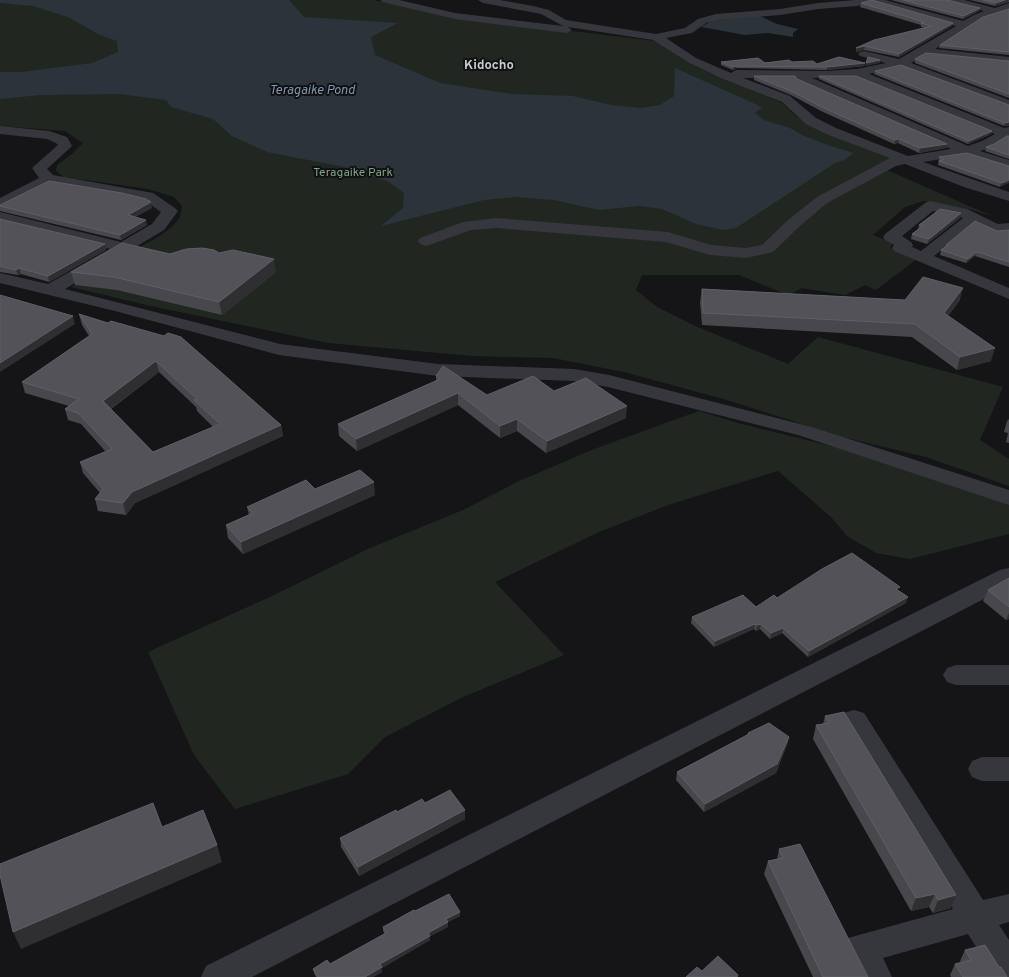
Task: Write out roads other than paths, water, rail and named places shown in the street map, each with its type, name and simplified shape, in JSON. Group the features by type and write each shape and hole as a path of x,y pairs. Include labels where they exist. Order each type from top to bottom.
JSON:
{"street":[{"path":"386,0 483,20 581,32 630,36 651,36 688,31 702,21 716,17 780,12 818,6 857,3 869,0"},
{"path":"483,0 533,8 544,12 563,23 651,36 692,60 725,76 786,99 811,121 831,131 969,184 1009,197"},
{"path":"874,0 964,25"},
{"path":"951,0 992,10"},
{"path":"725,76 794,76 857,73 901,62 923,51 964,25 992,10 1009,6"},
{"path":"923,51 1004,60"},
{"path":"986,68 1004,60 1009,51"},
{"path":"864,54 901,62 1009,104"},
{"path":"857,73 1008,133"},
{"path":"794,76 967,151 1009,166"},
{"path":"963,86 974,77"},
{"path":"0,130 49,136 62,140 65,146 39,168 48,179"},
{"path":"0,142 24,132"},
{"path":"426,241 469,225 496,223 668,237 710,250 746,253 767,249 794,223 822,200 892,162 967,151 987,144 1008,133"},
{"path":"0,204 48,179 148,196 170,211 158,228 49,291"},
{"path":"1009,228 996,229 962,212 930,206 891,237 905,245 900,248 1002,291 1009,276"},
{"path":"0,217 124,247"},
{"path":"922,258 974,217"},
{"path":"0,293 9,281 279,349 438,370 574,375 608,382 805,431 925,469 1009,498"},
{"path":"218,977 1009,576"},
{"path":"956,675 1009,675"},
{"path":"854,721 1009,970"},
{"path":"875,977 860,949 1009,908"}],"water":[{"name":"Teragaike Pond","path":"0,0 289,0 304,17 398,23 371,37 375,55 440,83 511,94 573,96 611,105 641,108 660,105 674,96 675,68 762,107 755,113 764,120 790,128 802,135 827,145 854,153 844,160 835,163 736,228 723,230 696,224 662,209 639,206 599,210 554,200 515,197 484,200 381,226 403,208 404,193 389,182 344,167 267,152 232,136 213,119 171,107 166,100 119,94 40,95 0,99 0,72 22,72 92,63 118,52 117,41 100,35 68,17 33,6 0,3"},
{"path":"760,16 777,24 798,29 793,33 793,37 768,33 745,35 701,27 713,20"}],"district":[{"name":"Kidocho","path":"489,64"}],"park label":[{"name":"Teragaike Park","path":"353,172"}]}
